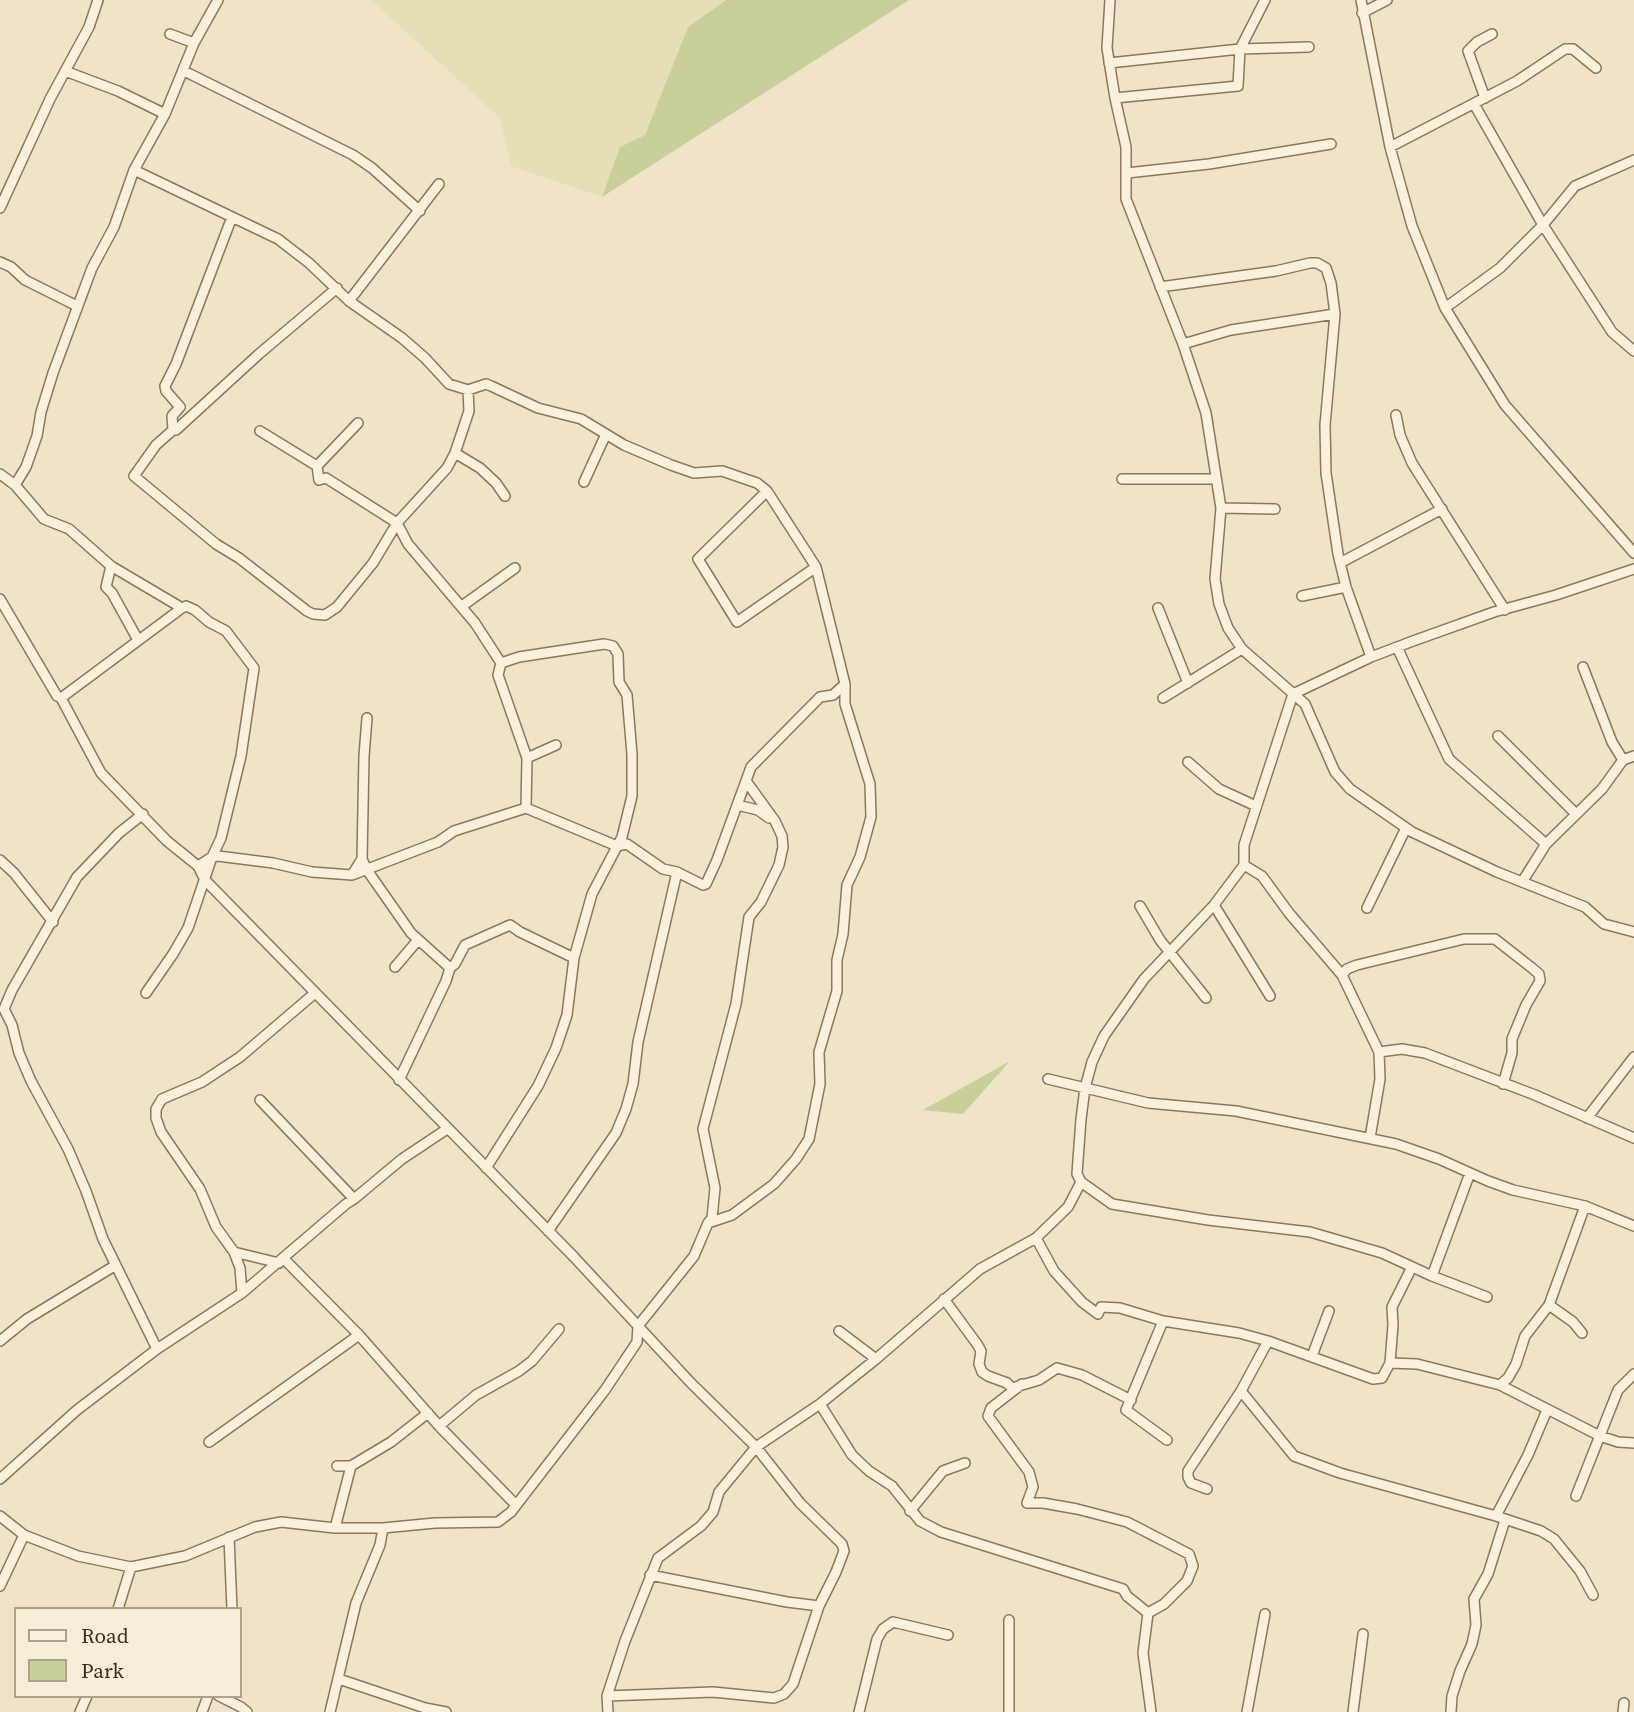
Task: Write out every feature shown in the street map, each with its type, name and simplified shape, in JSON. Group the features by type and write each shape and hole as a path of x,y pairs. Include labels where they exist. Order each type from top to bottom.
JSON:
{"street":[{"path":"0,208 65,71 89,27 98,0"},
{"path":"15,485 26,467 37,436 41,412 92,268 114,227 134,170 165,114 194,43 218,0"},
{"path":"1110,0 1107,48 1126,146 1126,199 1183,344 1206,413 1221,508 1215,579 1219,604 1228,628 1242,649 1305,704 1341,782 1406,828 1522,882 1585,906 1604,924 1634,932"},
{"path":"1115,98 1238,86 1240,49 1265,0"},
{"path":"1361,0 1390,147 1412,226 1445,308 1505,404 1634,553"},
{"path":"1362,13 1387,0"},
{"path":"170,34 194,43"},
{"path":"1485,98 1468,51 1477,42 1492,34"},
{"path":"1109,63 1240,49 1308,47"},
{"path":"1390,147 1517,81 1565,50 1573,49 1597,68"},
{"path":"65,71 118,91 165,114"},
{"path":"184,71 353,155 372,167 420,211"},
{"path":"1474,104 1543,225 1612,332 1634,351"},
{"path":"1128,173 1209,164 1331,144"},
{"path":"1445,308 1500,268 1581,182 1634,159"},
{"path":"134,170 278,239 349,301 402,338 449,384 468,390 485,384 538,408 580,419 671,466 694,473 722,471 757,483 767,491 816,567 845,684 845,704 870,784 871,817 860,857 847,885 837,960 837,991 819,1052 820,1084 809,1139 774,1184 732,1215 708,1223"},
{"path":"349,301 439,184"},
{"path":"173,430 172,416 180,407 166,391 166,383 176,364 232,217"},
{"path":"0,262 11,267 25,280 77,306"},
{"path":"1160,287 1317,263 1326,268 1335,314 1325,425 1326,474 1340,563 1371,657"},
{"path":"337,288 156,445 134,476 216,544 239,558 313,614 325,615 337,607 373,563 397,523 433,486 455,453 469,411 468,390"},
{"path":"1183,344 1231,330 1335,314"},
{"path":"1396,415 1404,447 1505,610"},
{"path":"317,466 358,423"},
{"path":"260,431 317,466"},
{"path":"584,482 606,434"},
{"path":"455,453 480,468 505,496"},
{"path":"317,466 319,480 326,478 397,523 408,544 462,607 501,663 498,675 527,758 526,808"},
{"path":"0,474 15,485 44,519 69,529 111,566 182,608"},
{"path":"1122,479 1216,480"},
{"path":"767,491 698,559 737,622 816,567"},
{"path":"1221,508 1275,509"},
{"path":"1340,563 1442,509"},
{"path":"111,566 106,587 138,640"},
{"path":"462,607 515,568"},
{"path":"1487,1297 1432,1276 1382,1252 1310,1232 1208,1220 1112,1204 1081,1182 1077,1174 1085,1087 1092,1062 1104,1036 1144,979 1214,905 1244,865 1244,845 1293,694 1398,647 1634,569"},
{"path":"1302,596 1346,587"},
{"path":"0,599 57,696 61,698 102,774 167,841 198,866 205,880 756,1447 800,1503 842,1544 843,1556 819,1605 793,1684 784,1694 774,1698 713,1692 607,1696"},
{"path":"61,698 186,606 226,631 254,668 241,756 228,816 188,928 146,993"},
{"path":"1158,608 1188,683"},
{"path":"486,1168 538,1086 556,1048 567,1015 574,958 592,894 622,837 632,796 628,700 619,682 618,654 613,646 604,644 519,657 501,663"},
{"path":"1398,647 1449,759 1546,844"},
{"path":"1163,698 1242,649"},
{"path":"1583,667 1612,742 1623,760"},
{"path":"198,866 212,857 244,858 312,872 352,875 438,842 454,831 526,808 617,846 627,844 663,869 677,872 700,885 706,884 752,764 769,751 820,697 833,695 845,684"},
{"path":"367,718 362,859 367,870 418,940 450,968"},
{"path":"1498,736 1575,813"},
{"path":"527,758 556,745"},
{"path":"1522,882 1546,844 1602,789 1623,760 1634,756"},
{"path":"1188,762 1219,789 1256,806"},
{"path":"0,1516 24,1535 78,1556 131,1567 185,1556 255,1527 281,1522 335,1528 383,1528 435,1523 498,1522 516,1505 606,1390 637,1342 638,1326 694,1255 712,1219 715,1188 703,1129 736,1004 749,917 761,902 779,865 783,848 782,836 776,823 746,781"},
{"path":"737,805 758,810 776,823"},
{"path":"143,814 119,833 77,877 12,990 5,1009 31,1081 68,1149 116,1265 157,1349"},
{"path":"1367,908 1406,828"},
{"path":"352,875 362,859"},
{"path":"0,860 14,873 52,922"},
{"path":"1244,865 1262,876 1289,913 1342,975 1379,1052 1380,1079 1370,1138"},
{"path":"548,1231 616,1133 626,1109 633,1084 638,1042 677,872"},
{"path":"1214,905 1270,996"},
{"path":"1140,906 1160,940 1206,998"},
{"path":"398,1080 450,968 465,945 510,925 574,958"},
{"path":"1342,975 1346,969 1357,965 1464,939 1495,939 1539,974 1540,981 1526,1005 1512,1039 1512,1053 1503,1084"},
{"path":"395,967 418,940"},
{"path":"0,989 12,990"},
{"path":"0,989 6,1001"},
{"path":"242,1293 240,1268 234,1252 216,1227 201,1189 176,1157 162,1132 156,1118 156,1109 162,1100 202,1082 240,1057 315,993"},
{"path":"1379,1052 1402,1049 1425,1053 1634,1138"},
{"path":"1587,1118 1634,1056"},
{"path":"1048,1079 1148,1103 1236,1111 1396,1144 1513,1190 1585,1206 1634,1226"},
{"path":"260,1100 354,1199"},
{"path":"0,1479 78,1410 157,1349 242,1293 346,1203 402,1159 447,1129"},
{"path":"1432,1276 1470,1173"},
{"path":"608,1712 607,1696 657,1558 701,1526 713,1512 719,1492 756,1447 820,1404 980,1269 1036,1238 1063,1213 1081,1182"},
{"path":"1500,1385 1508,1378 1516,1364 1525,1336 1549,1305 1585,1206"},
{"path":"1036,1238 1054,1271 1089,1310 1098,1314 1101,1307 1120,1308 1163,1321 1239,1333 1373,1379 1382,1378 1390,1363 1392,1307 1412,1267"},
{"path":"234,1252 281,1261 359,1335 439,1426 516,1505"},
{"path":"0,1341 27,1318 116,1265"},
{"path":"944,1299 981,1351 979,1364 982,1372 1012,1388 1047,1377 1057,1368 1082,1375 1131,1400"},
{"path":"1549,1305 1573,1322 1582,1333"},
{"path":"1312,1356 1329,1311"},
{"path":"1163,1321 1126,1410 1167,1440"},
{"path":"439,1426 476,1395 532,1361 559,1329"},
{"path":"839,1331 876,1359"},
{"path":"209,1442 359,1335"},
{"path":"1207,1489 1191,1483 1188,1471 1241,1391 1268,1341"},
{"path":"1390,1363 1417,1364 1500,1385 1600,1436 1618,1442 1634,1443"},
{"path":"1576,1496 1618,1390 1634,1374"},
{"path":"1022,1384 990,1408 988,1413 991,1421 1029,1472 1032,1486 1027,1503 1077,1509 1127,1522 1189,1554 1193,1566 1187,1581 1164,1604 1148,1613"},
{"path":"1241,1391 1294,1456 1339,1472 1541,1531 1554,1539 1580,1571 1593,1595"},
{"path":"820,1404 852,1455 869,1471 892,1486 920,1521 941,1532 1123,1589 1148,1613"},
{"path":"1451,1712 1452,1696 1472,1644 1475,1625 1474,1599 1488,1574 1501,1518 1547,1410"},
{"path":"337,1466 351,1466 391,1443 428,1413"},
{"path":"910,1511 943,1471 965,1464"},
{"path":"335,1528 351,1466"},
{"path":"330,1712 356,1603 380,1545 383,1528"},
{"path":"0,1586 24,1535"},
{"path":"229,1537 232,1607"},
{"path":"119,1607 131,1567"},
{"path":"650,1575 787,1602 819,1605"},
{"path":"1148,1613 1143,1653 1150,1712"},
{"path":"1247,1712 1265,1614"},
{"path":"1009,1620 1009,1712"},
{"path":"859,1712 877,1639 883,1629 893,1622 948,1634"},
{"path":"1353,1712 1363,1634"},
{"path":"339,1679 425,1708 446,1712"},
{"path":"223,1698 247,1712"}],"shaded area":[{"path":"371,0 726,0 688,27 645,135 620,147 602,197 511,166 500,118"}],"green space":[{"path":"726,0 909,0 602,197 620,147 645,135 688,27"},
{"path":"1010,1061 963,1114 923,1110"}]}
